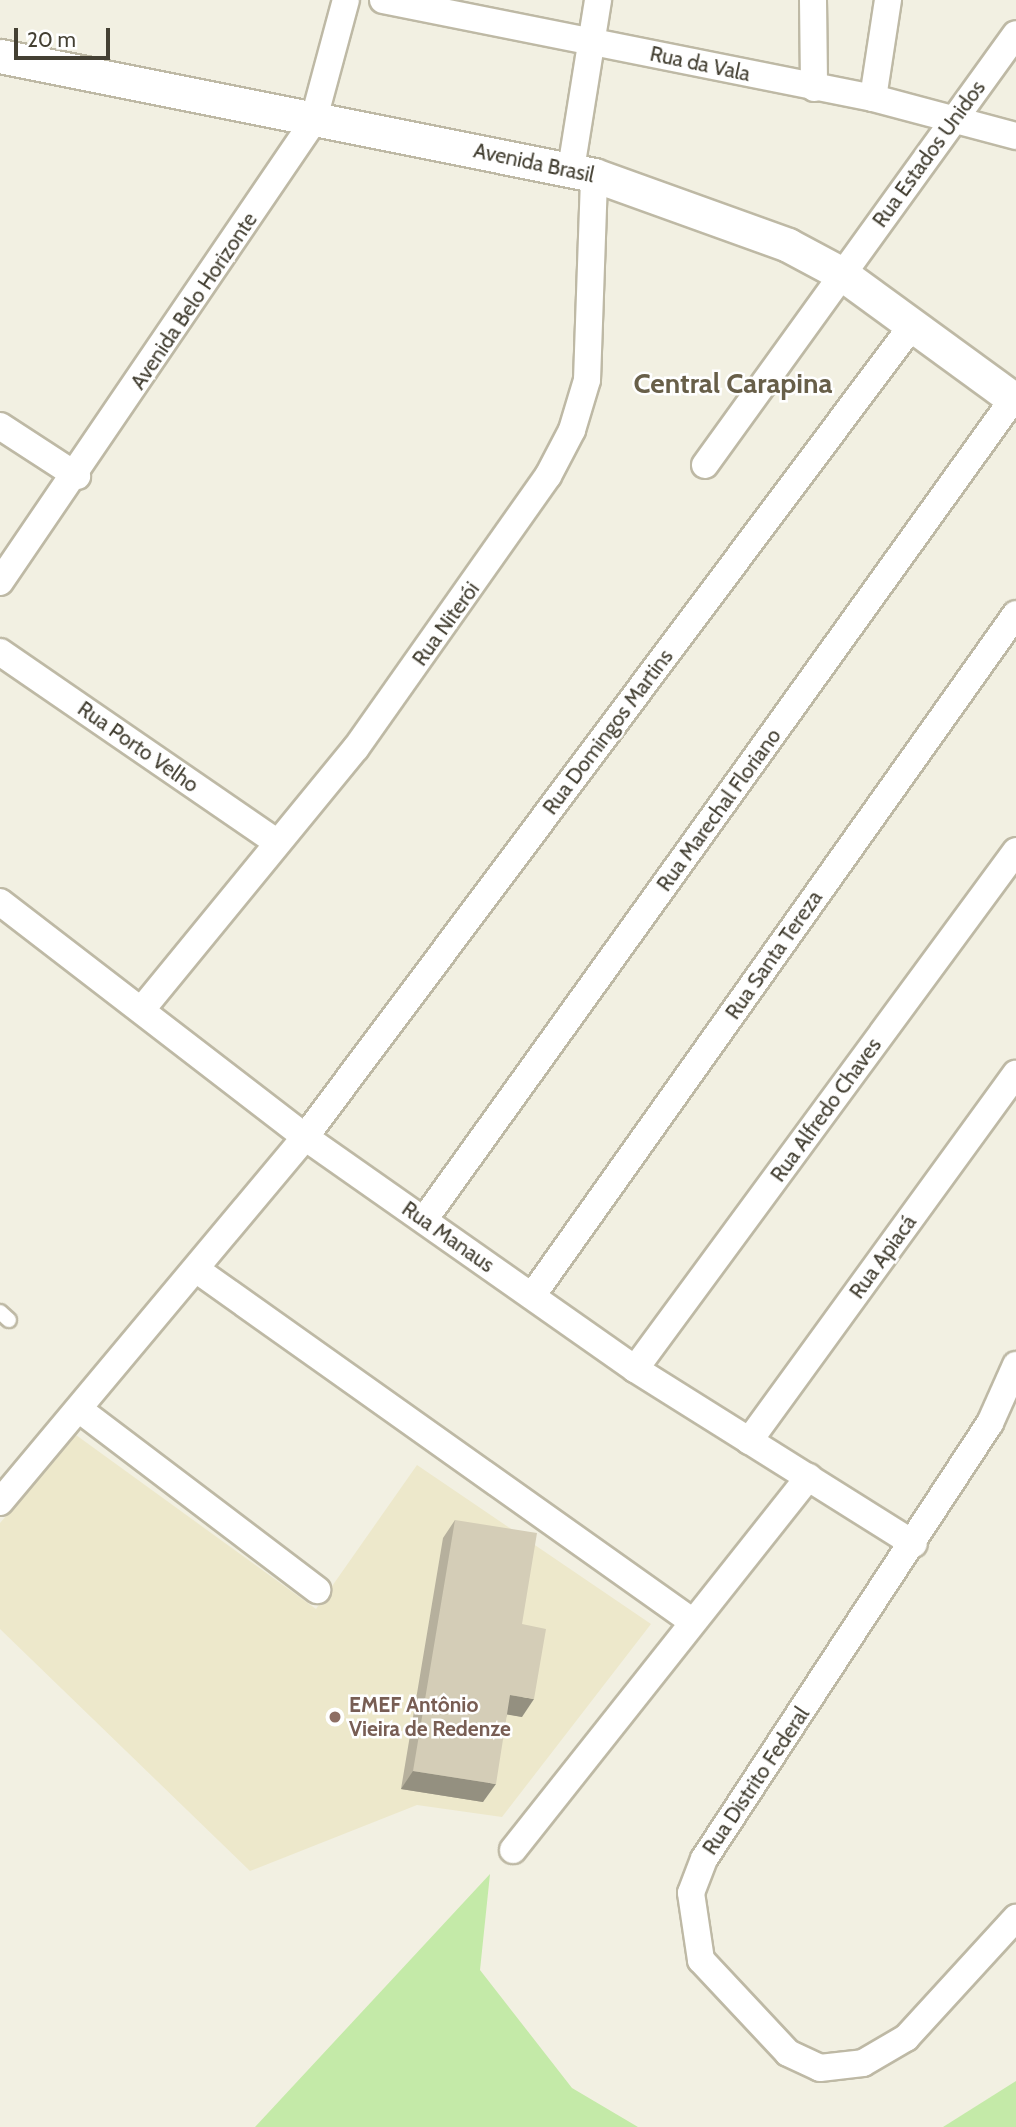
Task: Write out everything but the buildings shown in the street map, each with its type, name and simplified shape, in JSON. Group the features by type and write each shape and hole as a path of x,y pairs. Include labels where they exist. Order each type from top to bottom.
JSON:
{"street":[{"name":"Avenida Belo Horizonte","path":"0,582 77,476 313,122 346,0"},
{"name":"Rua da Vala","path":"383,0 873,98 957,117 1016,136"},
{"name":"Rua Niterói","path":"143,1008 276,842 356,748 493,561 572,430 586,380 583,172 592,41 598,0"},
{"path":"813,0 814,88"},
{"path":"873,98 888,0"},
{"name":"Rua Estados Unidos","path":"705,465 1016,34"},
{"name":"Avenida Brasil","path":"0,56 313,122 583,172 788,245 842,274 911,327 1015,400"},
{"name":"Rua Domingos Martins","path":"0,1502 197,1270 305,1137 911,327"},
{"name":"Rua Marechal Floriano","path":"424,1220 1015,400"},
{"path":"0,426 77,476"},
{"name":"Rua Santa Tereza","path":"532,1296 1016,614"},
{"name":"Rua Porto Velho","path":"0,652 276,842"},
{"name":"Rua Alfredo Chaves","path":"635,1369 1016,851"},
{"name":"Rua Manaus","path":"0,902 143,1008 305,1137 635,1369 914,1544"},
{"name":"Rua Apiacá","path":"749,1441 1016,1074"},
{"path":"197,1270 690,1620"},
{"name":"Rua Distrito Federal","path":"1016,1364 990,1423 914,1544 704,1859 691,1893 692,1930 710,1969 788,2053 820,2068 863,2063 906,2038 1016,1918"},
{"path":"80,1410 317,1590"},
{"path":"513,1850 690,1620 809,1477"}],"shaded area":[{"name":"EMEF Antônio Vieira de Redenze","path":"76,1435 316,1609 417,1465 651,1624 502,1817 417,1805 250,1871 0,1629 0,1523"}],"green space":[{"path":"490,1874 480,1970 572,2088 638,2127 255,2127"},
{"path":"1016,2081 1016,2127 943,2127"}],"place":[{"name":"EMEF Antônio Vieira de Redenze","path":"335,1717"}],"district":[{"name":"Central Carapina","path":"733,383"}]}
